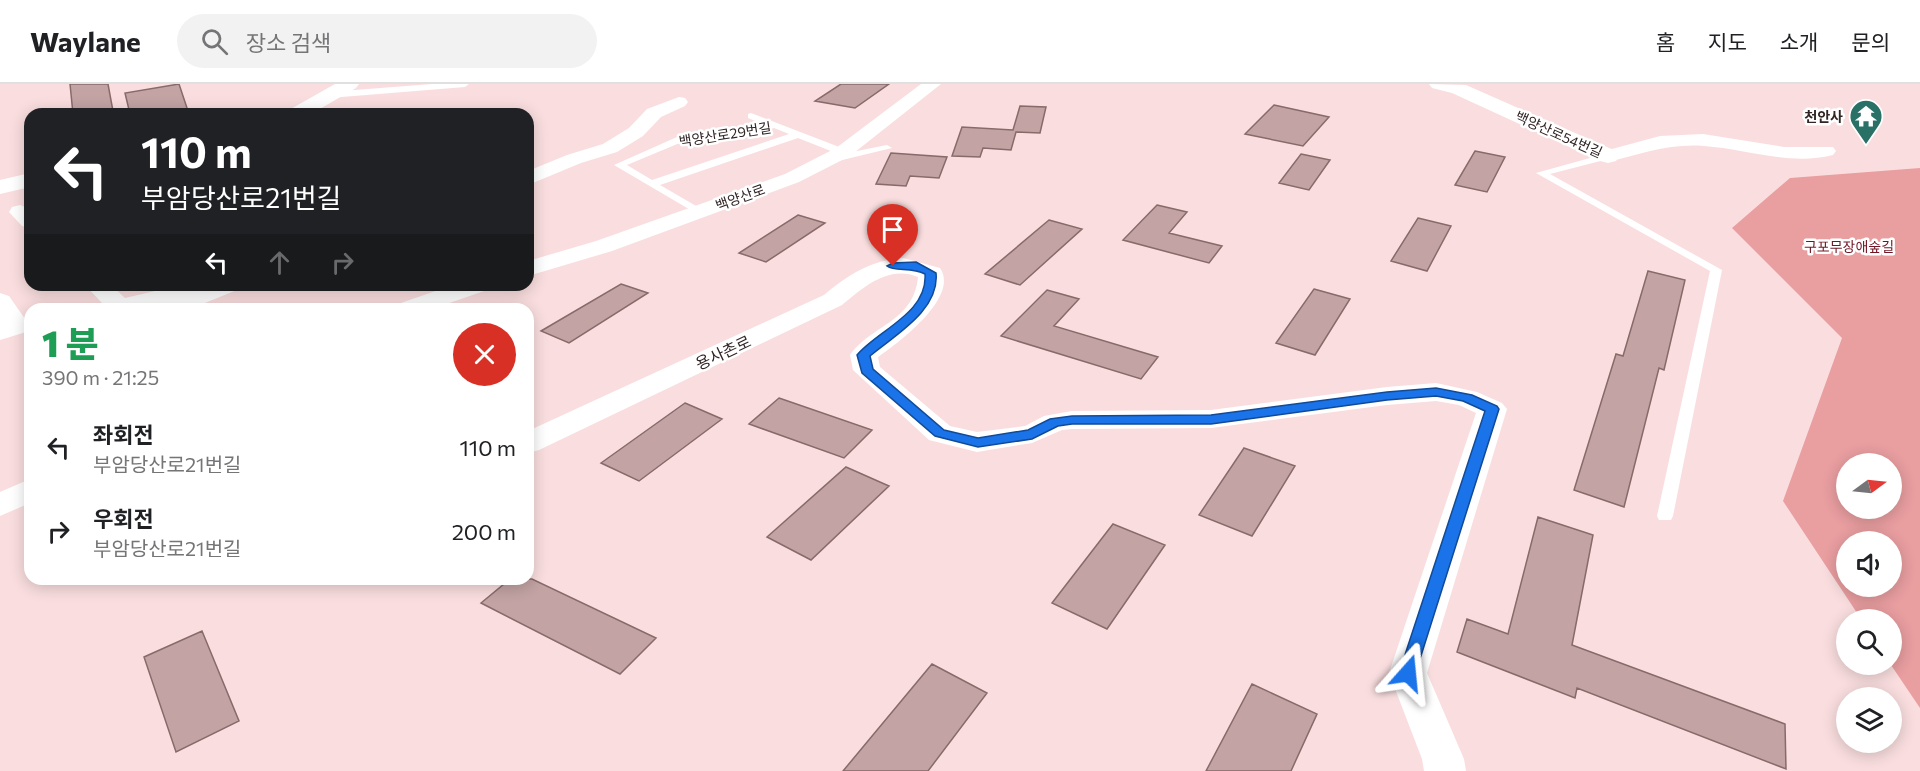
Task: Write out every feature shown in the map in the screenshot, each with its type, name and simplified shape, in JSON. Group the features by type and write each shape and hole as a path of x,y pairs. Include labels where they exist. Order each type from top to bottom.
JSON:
{"street":[{"path":"306,108 349,84"},
{"name":"백양산로","path":"534,267 699,212 792,178 836,156 932,84"},
{"name":"백양산로54번길","path":"1439,84 1459,89 1608,156 1660,142 1703,140 1784,153 1826,151"},
{"path":"534,176 574,159 610,148 636,132 654,113 679,102"},
{"path":"0,187 24,181"},
{"name":"용사촌로","path":"534,440 833,300 871,272 893,266 916,265 931,273 932,283 928,294 914,313 864,355 867,370 940,433 978,442 1032,434 1055,422 1072,420 1211,419 1387,396 1436,392 1467,398 1492,409 1408,673 1443,759 1445,771"},
{"path":"102,291 111,303"},
{"path":"137,303 155,299 195,299 214,291"},
{"path":"425,303 460,291"},
{"path":"0,301 17,326 0,332"},
{"path":"0,347 24,339"},
{"path":"0,505 24,493"}],"lane":[{"path":"329,95 465,84"},
{"path":"751,116 774,125"},
{"name":"백양산로29번길","path":"699,212 619,165 680,139 748,133 774,125 799,134 836,156"},
{"name":"백양산로29번길","path":"651,184 799,134"},
{"path":"836,156 886,148"},
{"path":"1608,156 1541,172 1716,270 1665,516"}],"green space":[{"name":"구포무장애숲길","path":"1920,168 1920,708 1898,675 1902,675 1902,609 1854,609 1846,597 1902,597 1902,531 1836,531 1836,581 1783,501 1842,338 1732,228 1790,178"}],"building":[{"path":"70,84 108,84 112,108 72,108"},
{"path":"179,84 187,108 129,108 125,93"},
{"path":"841,84 889,84 855,108 815,101"},
{"path":"1274,105 1329,117 1303,146 1245,134"},
{"path":"1020,106 1046,107 1040,133 1016,132 1011,150 983,148 980,157 952,156 962,127 1013,130"},
{"path":"1475,151 1505,157 1487,192 1455,185"},
{"path":"891,153 947,157 939,178 910,176 906,186 876,184"},
{"path":"1301,154 1330,160 1309,190 1279,183"},
{"path":"1157,205 1187,212 1169,233 1222,246 1209,263 1123,240"},
{"path":"798,215 825,223 766,262 739,253"},
{"path":"1418,218 1451,226 1427,271 1391,261"},
{"path":"1049,220 1082,229 1020,285 985,274"},
{"path":"1648,271 1685,280 1664,370 1659,368 1624,507 1574,490 1616,354 1623,356"},
{"path":"621,284 648,293 569,343 541,331"},
{"path":"1314,289 1350,299 1315,355 1276,343"},
{"path":"1047,290 1079,299 1054,326 1158,357 1141,379 1001,336"},
{"path":"779,398 872,430 844,458 749,424"},
{"path":"685,403 722,419 639,481 601,463"},
{"path":"1244,448 1295,466 1252,536 1199,515"},
{"path":"846,467 889,486 811,560 767,537"},
{"path":"1538,517 1593,535 1572,645 1785,724 1786,769 1577,688 1575,698 1457,652 1467,619 1508,634"},
{"path":"1113,524 1165,545 1107,629 1052,603"},
{"path":"534,580 656,638 620,674 481,603 503,585 534,585"},
{"path":"202,631 239,721 176,752 144,657"},
{"path":"932,664 987,693 928,771 843,771"},
{"path":"1252,684 1317,714 1291,771 1206,771"}],"place":[{"name":"천안사","path":"1866,145"}],"route":[{"path":"893,266 916,265 931,273 932,283 928,294 914,313 884,341 864,355 867,370 940,433 978,442 1032,434 1055,422 1072,420 1245,417 1331,403 1436,392 1467,398 1492,409 1408,673"}]}
